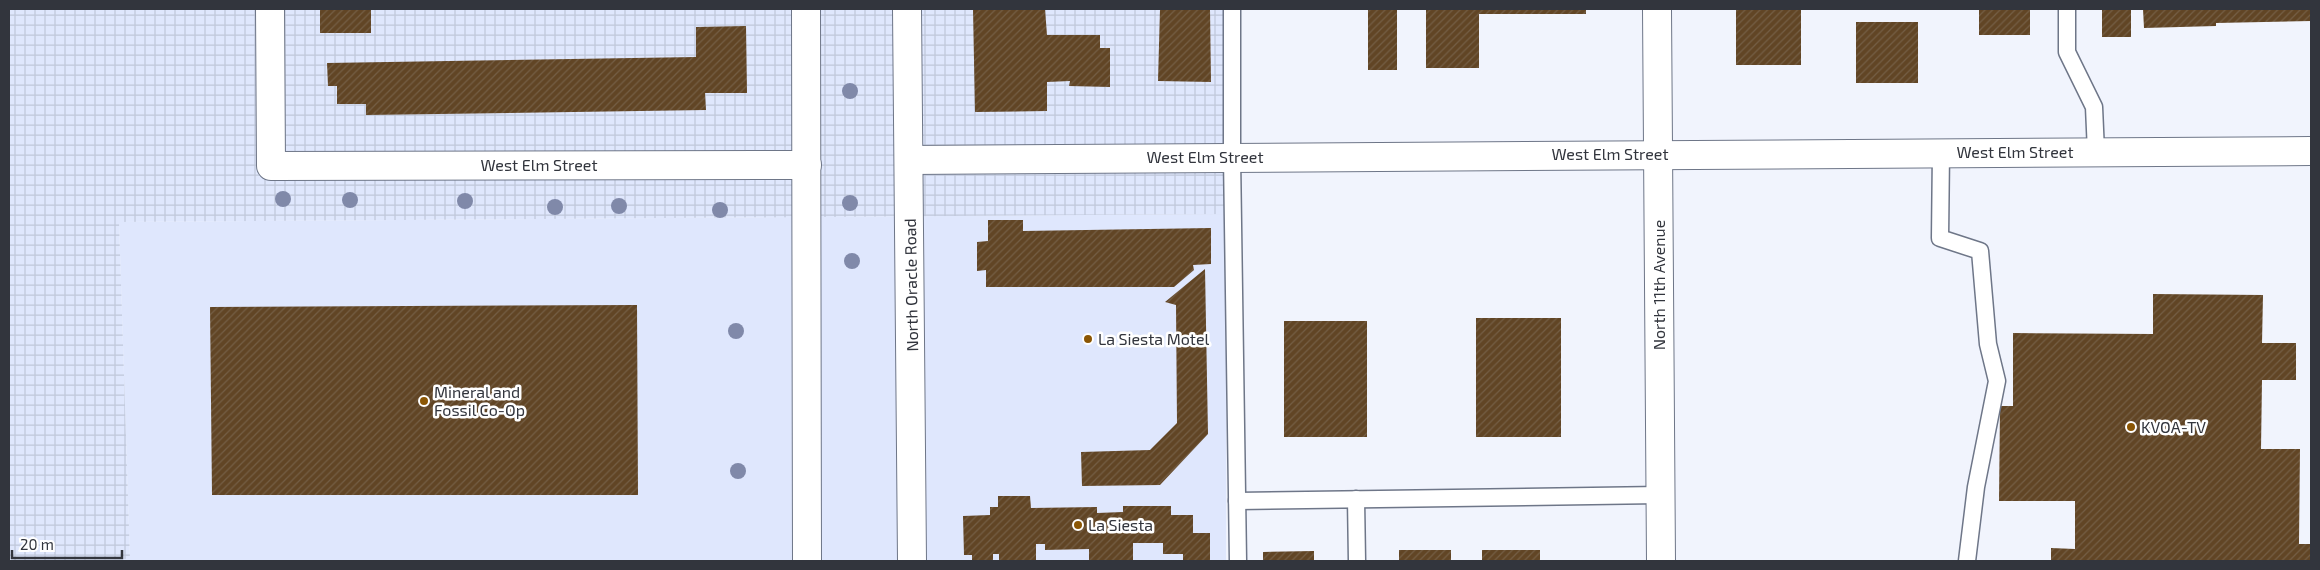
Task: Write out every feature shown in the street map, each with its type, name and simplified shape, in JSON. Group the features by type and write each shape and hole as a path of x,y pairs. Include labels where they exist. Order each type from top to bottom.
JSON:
{"street":[{"name":"West Elm Street","path":"270,9 271,166 807,165"},
{"path":"806,9 807,561"},
{"name":"North Oracle Road","path":"907,9 912,561"},
{"name":"North 11th Avenue","path":"1657,9 1661,561"},
{"name":"West Elm Street","path":"909,160 2311,151"}],"lane":[{"path":"1232,9 1232,157 1238,561"},
{"path":"2067,9 2067,52 2094,107 2096,152"},
{"path":"1941,152 1940,238 1980,251 1988,344 1997,381 1976,487 1967,561"},
{"path":"1237,501 1660,495"},
{"path":"1356,499 1357,561"}],"shaded area":[{"path":"9,9 1232,9 1233,214 119,222 130,559 9,561"},
{"path":"1227,214 1226,561 9,561 130,559 119,222"}],"building":[{"path":"320,9 371,9 371,33 320,33"},
{"path":"973,9 1045,9 1047,35 1100,35 1100,48 1110,48 1110,87 1069,86 1070,81 1047,82 1047,111 975,112"},
{"path":"1160,9 1210,9 1211,82 1158,81"},
{"path":"1368,9 1397,9 1397,70 1368,70"},
{"path":"1426,9 1586,9 1586,14 1479,14 1479,68 1426,68"},
{"path":"1736,9 1801,9 1801,65 1736,65"},
{"path":"1979,9 2030,9 2030,35 1979,35"},
{"path":"2102,9 2131,9 2131,37 2102,37"},
{"path":"2143,9 2311,9 2311,21 2216,23 2216,26 2144,28"},
{"path":"1856,22 1918,22 1918,83 1856,83"},
{"path":"746,26 747,93 705,93 706,110 366,115 366,104 337,104 337,86 328,86 327,63 696,57 696,27"},
{"path":"988,220 1023,220 1023,231 1211,228 1211,264 1193,265 1194,270 1174,287 986,287 986,270 977,271 977,242 988,241"},
{"path":"1205,269 1208,434 1160,485 1082,486 1081,452 1150,450 1177,423 1176,305 1165,302"},
{"name":"KVOA-TV","path":"2153,294 2263,295 2262,343 2296,343 2296,380 2262,380 2261,449 2300,449 2299,544 2311,544 2311,561 2051,561 2051,548 2075,549 2075,501 1999,501 2000,406 2013,406 2013,333 2153,334"},
{"name":"Mineral and Fossil Co-Op","path":"637,305 638,495 212,495 210,307"},
{"path":"1476,318 1561,318 1561,437 1476,437"},
{"path":"1284,321 1367,321 1367,437 1284,437"},
{"name":"La Siesta","path":"998,496 1030,496 1031,508 1097,507 1097,513 1123,512 1123,506 1171,506 1171,515 1193,515 1193,533 1210,533 1210,561 1183,561 1183,554 1163,554 1163,543 1133,543 1133,561 1089,561 1089,549 1045,550 1045,544 1036,544 1036,561 999,561 999,554 993,554 993,561 972,561 972,555 964,555 963,516 990,515 990,507 998,507"},
{"path":"1399,550 1451,550 1451,561 1399,561"},
{"path":"1482,550 1540,550 1540,561 1482,561"},
{"path":"1314,551 1314,561 1263,561 1263,552"}],"place":[{"name":"La Siesta Motel","path":"1088,339"},
{"name":"Mineral and Fossil Co-Op","path":"424,401"},
{"name":"KVOA-TV","path":"2131,427"},
{"name":"La Siesta","path":"1078,525"}]}
